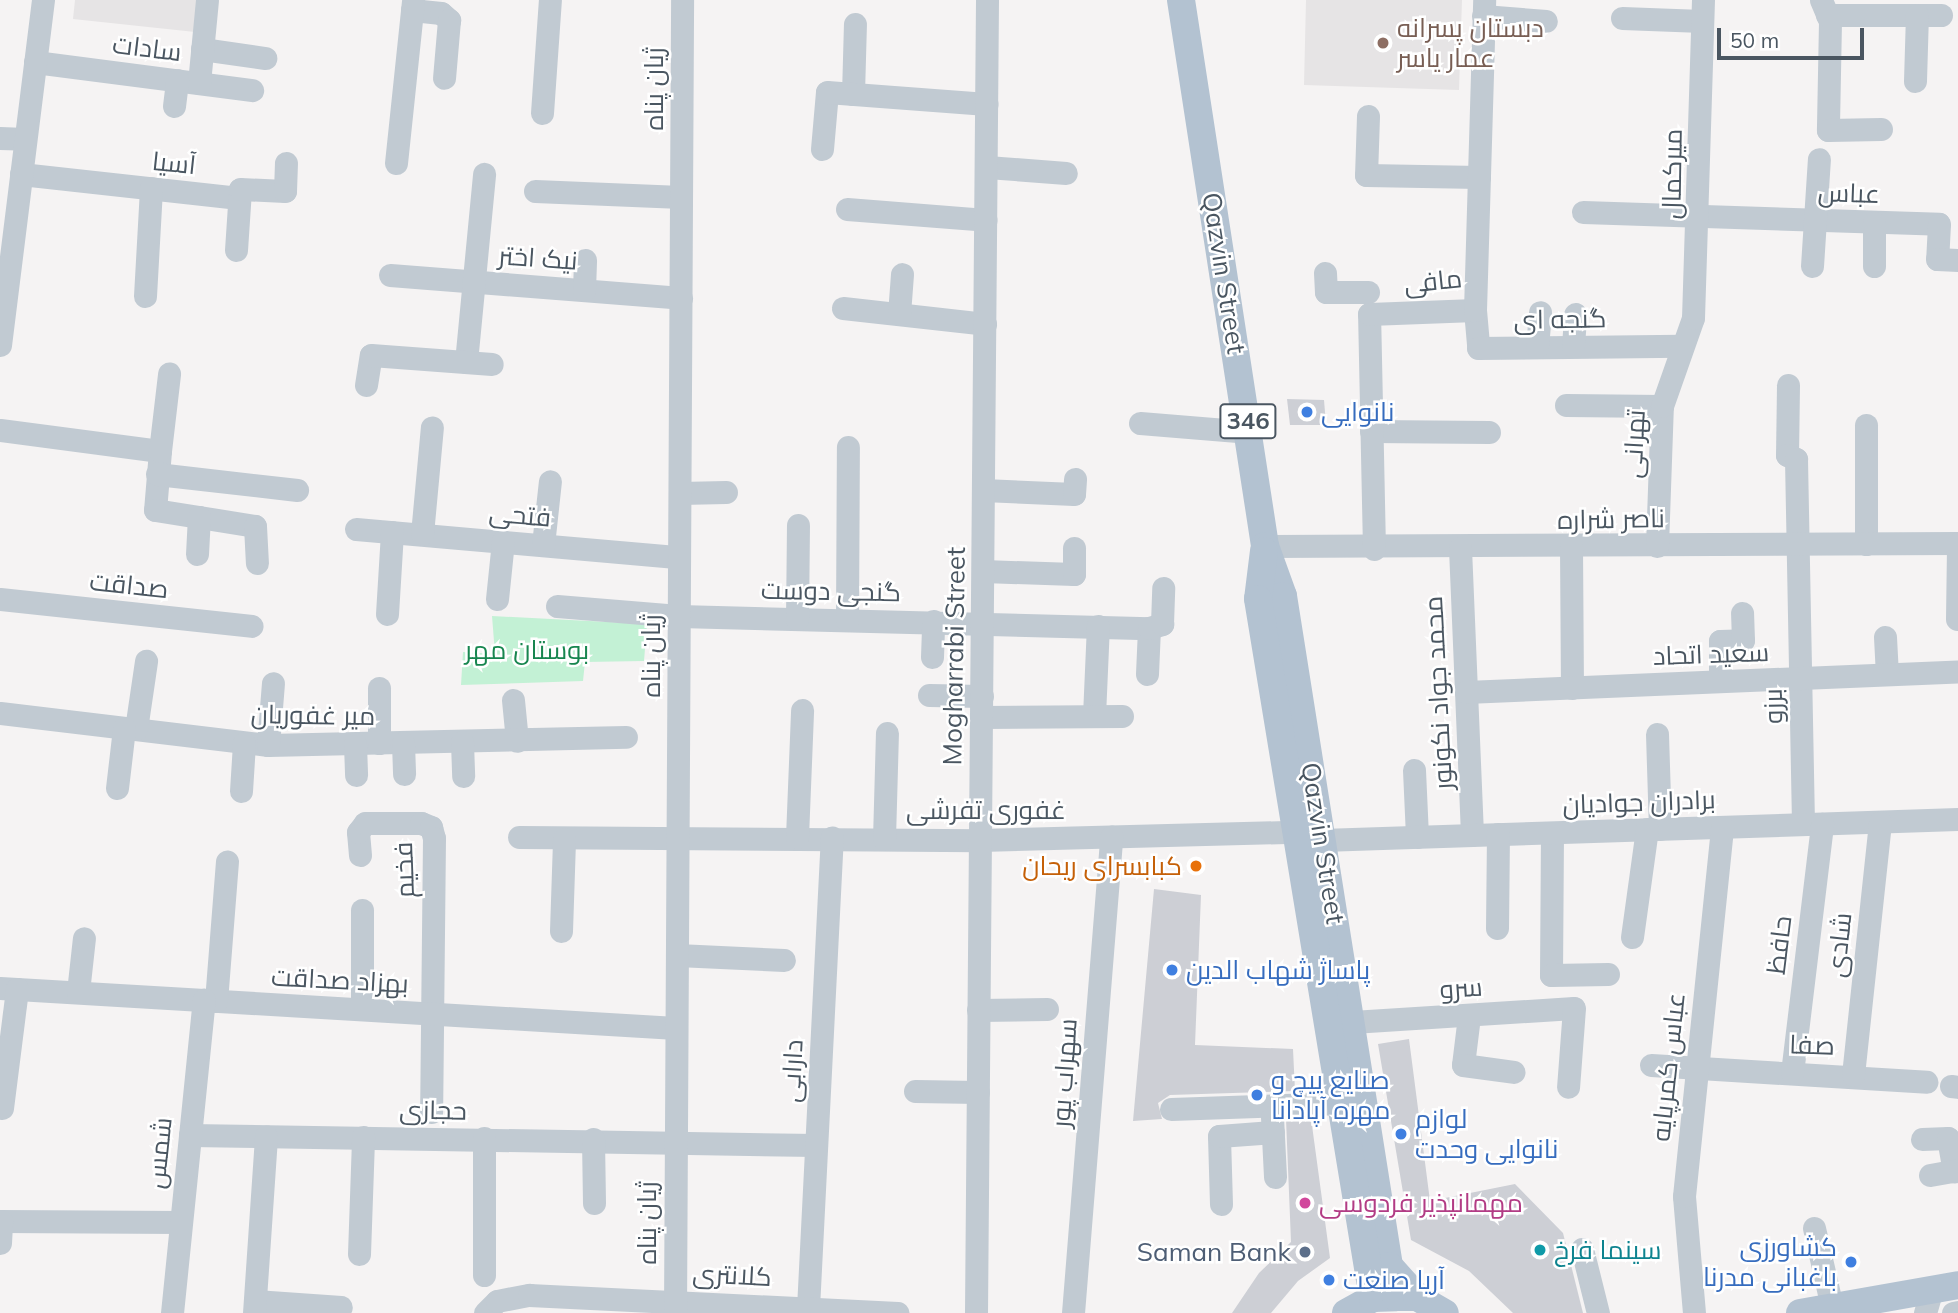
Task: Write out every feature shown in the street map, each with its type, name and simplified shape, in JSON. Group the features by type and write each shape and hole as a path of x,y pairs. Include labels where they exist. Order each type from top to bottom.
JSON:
{"main road":[{"name":"Qazvin Street","path":"1181,0 1250,432 1265,546 1283,596 1389,1266 1417,1297"},
{"name":"Qazvin Street","path":"1265,546 1258,599 1294,832 1343,1103 1373,1298"},
{"path":"1800,1313 1938,1296"},
{"path":"1346,1313 1373,1298 1417,1297 1445,1313"}],"street":[{"path":"0,345 43,0"},
{"path":"174,106 202,49 207,0"},
{"path":"542,113 550,0"},
{"name":"ژیان پناه","path":"675,1307 682,0"},
{"name":"Mogharrabi Street","path":"976,1313 987,0"},
{"path":"396,163 412,5 441,13 449,20 444,78"},
{"path":"1881,129 1828,130 1824,7 1894,8 1917,15 1941,15"},
{"path":"1483,8 1546,21"},
{"name":"مافی","path":"1325,273 1326,292 1475,310 1483,8"},
{"path":"1622,19 1702,10"},
{"name":"میرکمال","path":"1681,346 1693,318 1700,215 1702,10"},
{"path":"1915,81 1917,15"},
{"path":"853,94 855,24"},
{"path":"202,49 265,58"},
{"name":"سادات","path":"35,62 252,90"},
{"path":"822,149 827,92 987,104"},
{"path":"1368,116 1366,175 1479,177"},
{"path":"0,138 25,139"},
{"path":"1812,266 1819,159"},
{"name":"آسیا","path":"21,174 239,198 240,189 285,191 286,163"},
{"path":"986,167 1066,173"},
{"path":"466,362 484,174"},
{"path":"145,296 151,188"},
{"path":"535,191 681,197"},
{"path":"236,250 239,198"},
{"path":"847,209 986,220"},
{"name":"عباس","path":"1583,212 1939,224 1937,259 1958,260"},
{"path":"1874,223 1874,266"},
{"path":"584,290 585,261"},
{"path":"899,314 902,274"},
{"name":"نیک اختر","path":"390,275 681,298"},
{"path":"1368,295 1374,549"},
{"path":"844,308 985,324"},
{"name":"گنجه ای","path":"1475,310 1478,348 1681,346"},
{"path":"1537,347 1540,312"},
{"path":"1573,346 1575,314"},
{"name":"تهرانی","path":"1657,546 1662,406 1681,346"},
{"path":"366,385 371,355 492,364"},
{"path":"169,374 155,510 255,526 257,563"},
{"path":"1788,385 1787,455 1796,460 1799,545"},
{"path":"1566,405 1662,406"},
{"path":"1140,423 1250,432"},
{"path":"1866,425 1866,544"},
{"path":"422,534 432,427"},
{"path":"0,430 160,451"},
{"path":"1371,431 1489,432"},
{"path":"847,620 848,447"},
{"path":"157,474 296,490"},
{"path":"984,490 1074,494 1075,479"},
{"path":"542,545 550,481"},
{"path":"680,493 726,492"},
{"path":"197,554 199,517"},
{"path":"797,619 798,525"},
{"name":"فتحی","path":"356,529 679,557"},
{"path":"387,614 392,532"},
{"path":"497,599 503,541"},
{"path":"1957,619 1958,543"},
{"name":"ناصر شراره","path":"1265,546 1374,549 1958,543"},
{"name":"برزو","path":"1799,545 1801,678 1813,824"},
{"path":"1571,547 1572,688"},
{"path":"983,571 1074,574 1074,548"},
{"name":"محمد جواد نکونور","path":"1460,548 1472,835"},
{"path":"1147,674 1149,628 1162,624 1163,588"},
{"name":"صداقت","path":"0,599 252,626"},
{"name":"گنجی دوست","path":"557,606 679,616 1149,628"},
{"path":"1720,681 1720,642 1743,640 1742,613"},
{"path":"932,657 933,621"},
{"path":"1094,716 1098,626"},
{"path":"1885,637 1887,674"},
{"path":"117,788 146,661"},
{"name":"سعید اتحاد","path":"1466,692 1958,671"},
{"path":"268,746 273,683"},
{"path":"379,688 379,743"},
{"path":"929,695 981,706 1122,716"},
{"path":"513,700 517,741"},
{"path":"797,837 802,710"},
{"name":"میر غفوریان","path":"0,713 268,746 626,737"},
{"path":"884,839 887,733"},
{"path":"1632,937 1653,829 1657,734"},
{"path":"462,742 463,776"},
{"path":"241,791 244,743"},
{"path":"403,743 404,774"},
{"path":"355,744 356,775"},
{"path":"1414,771 1417,837"},
{"name":"برادران جوادیان","path":"1322,840 1958,819"},
{"name":"شادی","path":"1853,1075 1881,822"},
{"name":"فخیم","path":"360,855 358,832 365,823 431,827 432,1014"},
{"name":"حافظ","path":"1792,1073 1813,824"},
{"name":"عباس کمرپایه","path":"1694,1313 1683,1221 1695,1068 1722,827"},
{"name":"غفوری تفرشی","path":"519,837 980,840 1294,832"},
{"path":"1552,832 1551,975 1608,974"},
{"path":"1497,928 1498,834"},
{"name":"سهراب پور","path":"1073,1313 1111,836"},
{"name":"دارابی","path":"808,1308 832,838"},
{"path":"561,930 564,839"},
{"name":"شمس","path":"172,1313 190,1135 227,861"},
{"path":"362,910 362,1010"},
{"path":"78,992 84,938"},
{"path":"677,955 784,960"},
{"path":"2,1108 9,988"},
{"name":"بهزاد صداقت","path":"9,988 676,1028"},
{"name":"سرو","path":"1352,1022 1574,1008 1568,1087"},
{"path":"978,1010 1047,1009"},
{"path":"431,1112 432,1014"},
{"path":"1468,1016 1464,1065 1514,1072"},
{"name":"صفا","path":"1651,1065 1853,1075 1926,1082"},
{"path":"915,1091 978,1092"},
{"path":"1171,1109 1343,1103"},
{"path":"1272,1105 1275,1177"},
{"path":"1221,1204 1219,1136 1273,1132"},
{"name":"حجازی","path":"190,1135 676,1140 816,1145"},
{"path":"266,1136 254,1307 341,1307"},
{"path":"359,1254 363,1137"},
{"path":"484,1138 484,1275"},
{"path":"1922,1139 1948,1138 1956,1170 1930,1175"},
{"path":"593,1139 594,1203"},
{"path":"0,1228 180,1222"},
{"path":"1814,1228 1832,1307"},
{"path":"1582,1249 1598,1313"},
{"name":"کلانتری","path":"485,1313 511,1296 675,1307 808,1308 898,1313"}],"shaded area":[{"path":"75,0 199,0 195,32 73,19"},
{"name":"دبستان پسرانه عمار یاسر","path":"1306,0 1462,0 1459,90 1304,85"}],"green space":[{"name":"بوستان مهر","path":"492,616 647,624 644,661 585,662 583,681 461,685 463,652 495,654"}],"building":[{"name":"نانوایی","path":"1287,399 1324,400 1326,425 1290,425"},
{"name":"پاساژ شهاب الدین","path":"1154,889 1201,895 1195,1045 1293,1049 1295,1091 1170,1095 1158,1103 1162,1119 1133,1121"},
{"path":"1409,1039 1430,1201 1515,1184 1563,1233 1583,1313 1513,1313 1469,1271 1411,1240 1378,1044"},
{"path":"1311,1118 1330,1258 1298,1281 1271,1313 1232,1313 1259,1273 1291,1242 1286,1119"}],"place":[{"name":"دبستان پسرانه عمار یاسر","path":"1383,43"},
{"name":"نانوایی","path":"1307,412"},
{"name":"کبابسرای ریحان","path":"1196,866"},
{"name":"پاساژ شهاب الدین","path":"1172,970"},
{"name":"صنایع پیچ و مهره آپادانا","path":"1257,1095"},
{"name":"لوازم نانوایی وحدت","path":"1401,1134"},
{"name":"مهمانپذیر فردوسی","path":"1305,1203"},
{"name":"سینما فرخ","path":"1540,1250"},
{"name":"Saman Bank","path":"1305,1252"},
{"name":"کشاورزی باغبانی مدرنا","path":"1851,1262"},
{"name":"آریا صنعت","path":"1329,1280"}]}
